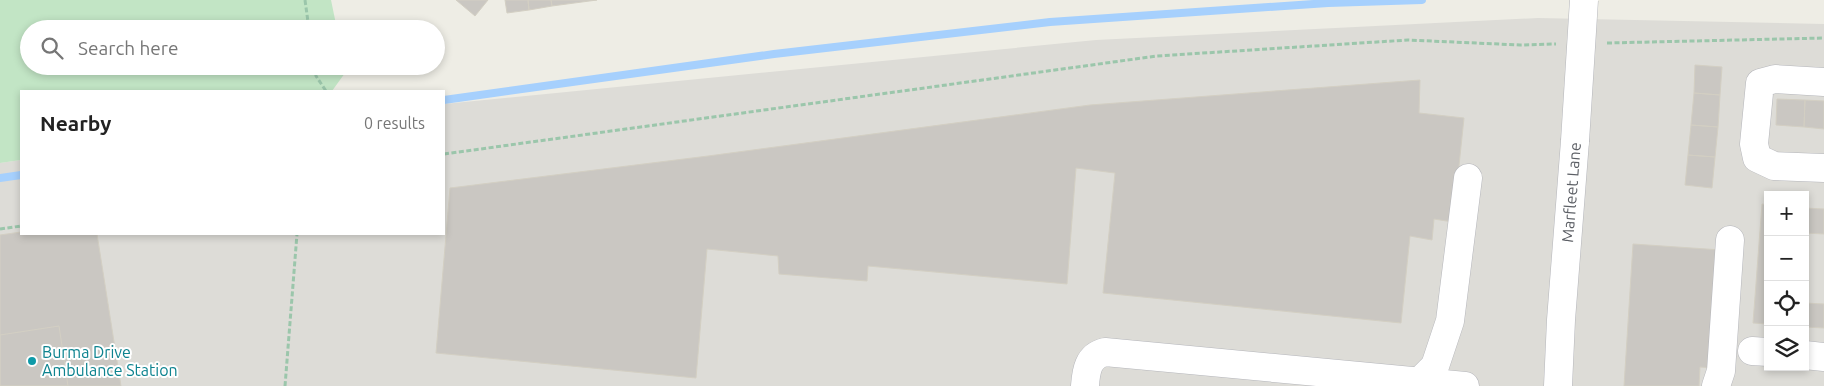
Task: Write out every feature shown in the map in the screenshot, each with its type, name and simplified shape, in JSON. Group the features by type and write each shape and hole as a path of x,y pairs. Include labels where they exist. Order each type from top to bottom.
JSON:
{"street":[{"name":"Marfleet Lane","path":"1558,386 1584,0"},
{"path":"1824,82 1775,79 1760,83 1754,144 1757,158 1774,166 1824,168"},
{"path":"1420,380 1435,366 1450,322 1468,178"},
{"path":"1716,386 1721,371 1730,240"},
{"path":"1085,386 1090,361 1094,356 1105,352 1420,380 1465,386"},
{"path":"1809,355 1824,357"}],"path":[{"path":"305,0 308,20"},
{"path":"1604,43 1824,38"},
{"path":"445,154 1157,56 1408,40 1520,45 1557,44"},
{"path":"316,75 325,90"},
{"path":"0,229 20,226"},
{"path":"285,386 297,235"}],"shaded area":[{"path":"1538,18 1824,24 1824,386 0,386 0,163 20,160 20,235 445,235 445,104 1096,40"}],"green space":[{"path":"0,0 331,0 335,20 20,20 20,75 344,75 333,90 20,90 20,160 0,163"}],"building":[{"path":"456,0 488,0 475,16"},
{"path":"505,0 528,0 529,10 507,13"},
{"path":"528,0 551,0 552,6 529,10"},
{"path":"551,0 597,0 552,6"},
{"path":"1695,65 1722,67 1720,95 1694,93"},
{"path":"1420,80 1419,113 1464,118 1453,222 1434,219 1432,240 1410,236 1401,323 1103,293 1115,173 1076,168 1067,284 868,266 867,281 779,274 778,256 707,249 696,378 436,353 450,188 1090,105"},
{"path":"1694,93 1720,95 1718,127 1691,125"},
{"path":"1777,99 1805,100 1804,127 1776,125"},
{"path":"1805,100 1824,101 1824,129 1804,127"},
{"path":"1691,125 1718,127 1715,157 1688,155"},
{"path":"1688,155 1715,157 1712,188 1685,185"},
{"path":"1762,204 1764,204 1764,324 1753,323"},
{"path":"1809,208 1824,209 1824,234 1809,233"},
{"path":"20,232 20,235 97,235 121,386 0,386 0,235"},
{"path":"1633,244 1721,250 1714,368 1700,367 1699,386 1624,386"},
{"path":"1809,303 1824,304 1824,328 1809,327"},
{"name":"Burma Drive Ambulance Station","path":"59,326 68,386 0,386 0,335"}],"waterway":[{"path":"445,100 774,54 1050,22 1328,3 1422,0"},
{"path":"0,178 20,175"}],"place":[{"name":"Burma Drive Ambulance Station","path":"32,361"}]}
